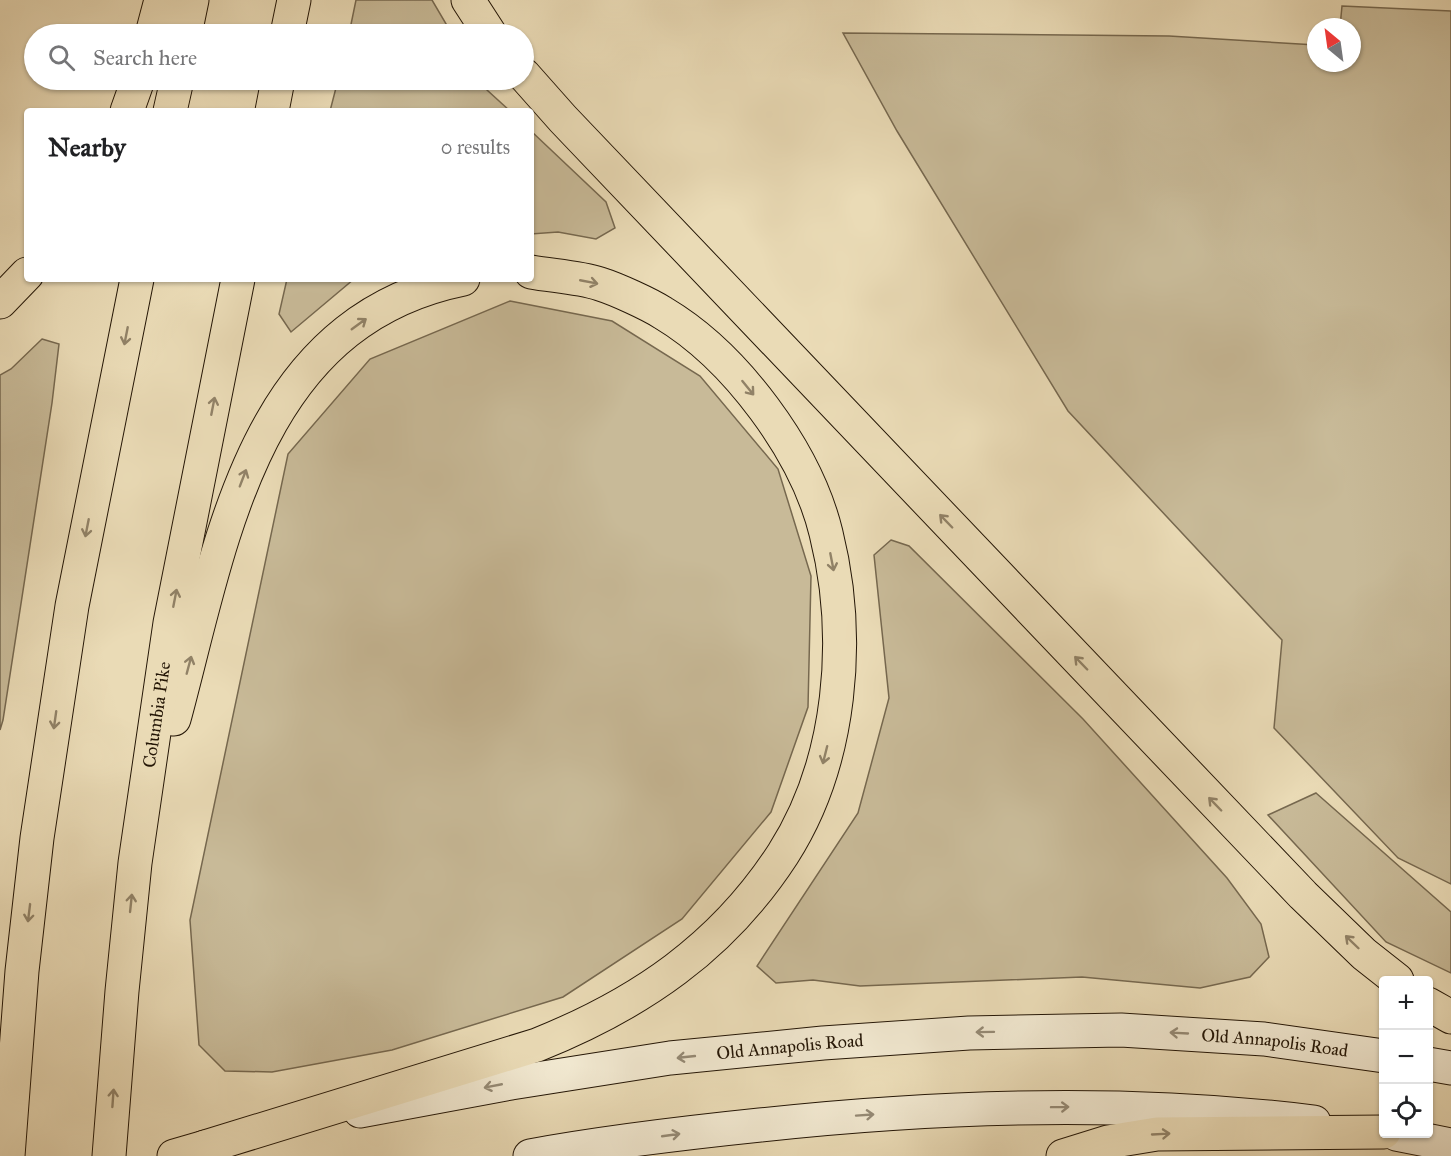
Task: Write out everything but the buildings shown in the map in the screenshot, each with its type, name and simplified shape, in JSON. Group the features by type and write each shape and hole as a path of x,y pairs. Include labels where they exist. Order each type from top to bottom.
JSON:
{"highway":[{"path":"155,24 161,0"},
{"path":"187,24 192,0"},
{"path":"289,24 294,0"},
{"path":"468,0 484,24"},
{"path":"534,86 571,128 1287,878 1364,954 1391,976"},
{"path":"128,108 134,90"},
{"path":"171,108 175,90"},
{"path":"273,108 276,90"},
{"path":"189,1152 537,1045 584,1026 638,996 682,965 719,933 753,893 783,853 805,811 822,768 832,725 837,679 840,630 837,586 826,531 809,487 790,449 765,410 736,374 685,327 660,311 600,284 534,273"},
{"path":"0,302 24,277"},
{"path":"8,1156 22,971 38,838 70,618 136,282"},
{"name":"Columbia Pike","path":"109,1156 135,863 171,623 237,282"},
{"path":"135,863 226,524 247,468 273,419 295,385 338,340 364,320 393,303 433,285 448,282"},
{"path":"1433,1007 1451,1017"},
{"path":"1063,1156 1108,1142 1157,1134 1379,1131"}],"main road":[{"name":"Old Annapolis Road","path":"189,1152 348,1113 511,1083 670,1058 823,1043 969,1033 1121,1030 1264,1039 1379,1055"},
{"path":"1433,1065 1451,1068"},
{"path":"530,1156 677,1134 825,1118 976,1108 1112,1107 1246,1114 1379,1131"},
{"path":"1416,1138 1451,1145"}],"shaded area":[{"path":"356,0 432,0 446,24 351,24"},
{"path":"1342,6 1451,11 1451,884 1398,858 1274,728 1282,640 1068,411 897,131 843,33 1169,36 1307,44 1307,72 1361,72 1361,18 1341,18"},
{"path":"335,90 487,90 507,108 331,108"},
{"path":"534,134 606,202 615,228 596,239 558,232 534,234"},
{"path":"286,282 350,282 291,332 279,314"},
{"path":"510,301 612,321 700,376 778,469 811,576 808,707 771,812 682,919 563,997 392,1050 272,1072 225,1071 199,1045 190,920 288,454 370,359"},
{"path":"42,339 59,344 52,403 0,730 0,375 11,369"},
{"path":"891,540 909,546 1083,719 1227,878 1261,924 1269,957 1250,977 1200,988 1082,977 860,986 813,980 776,983 757,966 858,813 889,698 874,555"},
{"path":"1316,793 1451,912 1451,973 1386,942 1268,815"}]}
